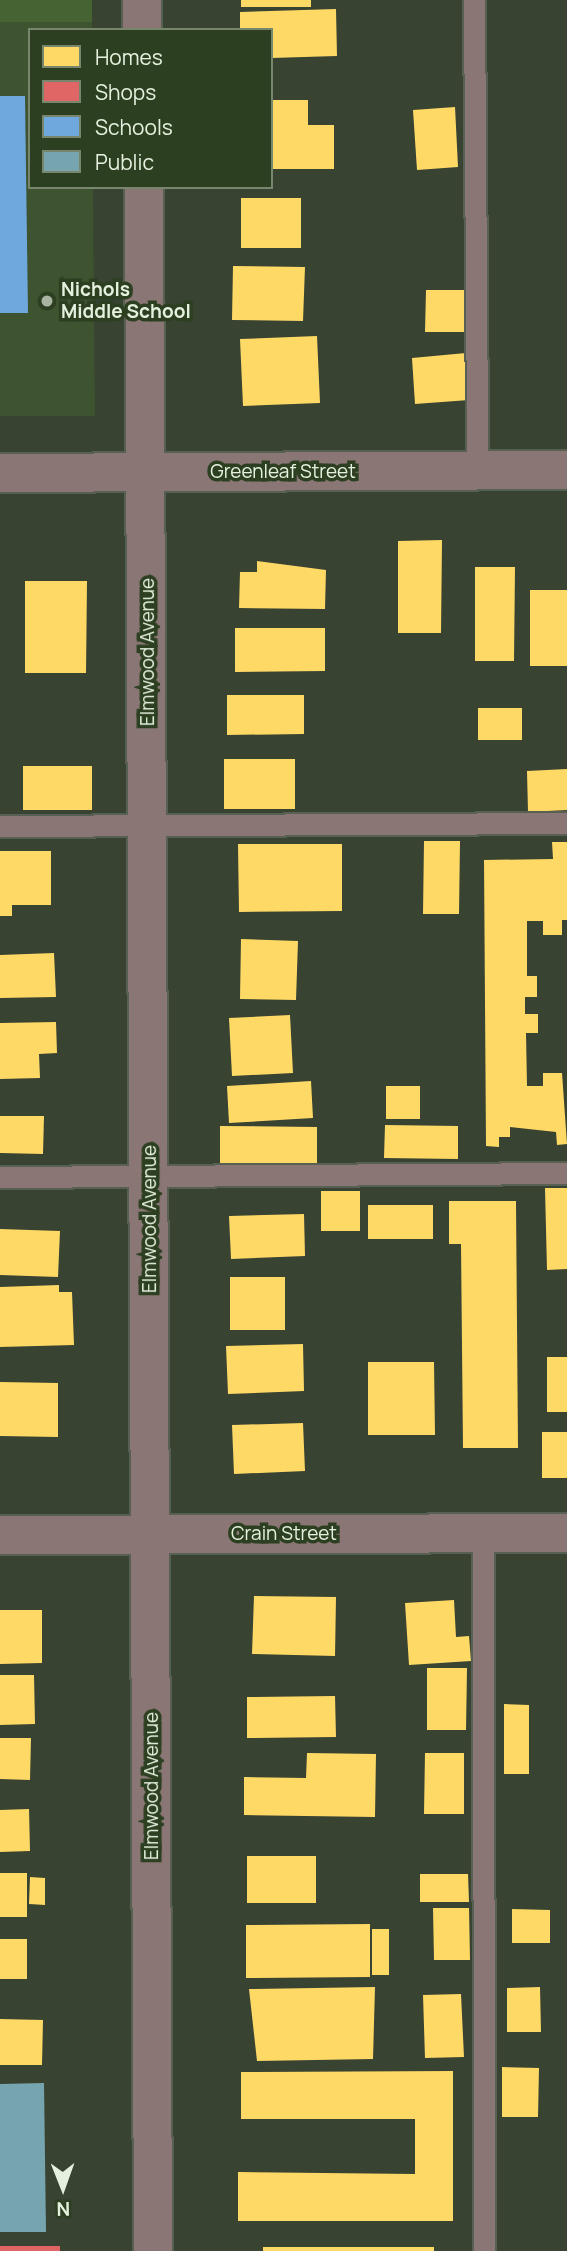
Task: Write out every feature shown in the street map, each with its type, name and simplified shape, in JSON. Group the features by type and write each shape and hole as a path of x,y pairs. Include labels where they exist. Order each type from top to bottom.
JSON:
{"street":[{"path":"142,0 142,28"},
{"name":"Elmwood Avenue","path":"144,189 153,2251"},
{"name":"Greenleaf Street","path":"0,473 567,470"},
{"name":"Crain Street","path":"0,1535 567,1533"}],"lane":[{"path":"474,0 477,471"},
{"path":"0,826 567,823"},
{"path":"0,1177 567,1173"},
{"path":"483,1534 484,2251"}],"shaded area":[{"path":"0,0 92,0 92,22 0,22"},
{"name":"Nichols Middle School","path":"0,22 92,22 92,28 28,28 28,189 93,189 95,416 0,416"}],"building: Homes":[{"path":"241,0 311,0 311,7 241,7"},
{"path":"336,9 337,56 273,58 273,28 240,28 240,12"},
{"path":"273,100 308,100 308,125 334,125 334,169 273,169"},
{"path":"455,107 458,167 417,170 413,110"},
{"path":"241,198 301,198 301,248 241,248"},
{"path":"233,266 305,267 303,321 232,320"},
{"path":"426,290 465,290 464,332 425,332"},
{"path":"317,336 320,403 243,406 240,339"},
{"path":"466,353 469,400 415,404 412,358"},
{"path":"442,540 441,633 398,633 398,541"},
{"path":"257,561 326,570 325,609 239,608 240,572 257,572"},
{"path":"475,567 515,567 514,661 475,661"},
{"path":"25,581 87,581 86,673 25,673"},
{"path":"530,590 567,590 567,666 530,666"},
{"path":"235,628 325,628 325,671 235,672"},
{"path":"227,695 304,695 304,734 227,735"},
{"path":"478,708 522,708 522,740 478,740"},
{"path":"224,759 295,759 295,809 224,809"},
{"path":"23,766 92,766 92,810 23,810"},
{"path":"567,769 567,810 528,812 527,771"},
{"path":"424,841 460,841 459,914 423,914"},
{"path":"552,842 567,842 567,920 562,920 562,935 543,935 543,921 527,921 527,976 537,976 537,997 525,997 525,1014 538,1014 538,1033 526,1033 527,1086 543,1086 543,1073 562,1073 567,1144 557,1145 556,1132 510,1127 510,1137 499,1137 499,1147 486,1146 484,860 553,859"},
{"path":"238,844 342,844 342,911 239,912"},
{"path":"0,851 51,851 51,905 12,905 12,916 0,916"},
{"path":"241,939 298,941 296,1000 240,999"},
{"path":"54,953 56,997 0,998 0,955"},
{"path":"290,1015 293,1073 232,1076 229,1018"},
{"path":"56,1022 57,1053 39,1054 40,1078 0,1079 0,1023"},
{"path":"311,1081 313,1118 229,1123 227,1086"},
{"path":"386,1086 420,1086 420,1119 386,1119"},
{"path":"0,1116 44,1116 43,1154 0,1153"},
{"path":"385,1125 458,1126 458,1159 384,1158"},
{"path":"220,1126 317,1127 317,1165 220,1164"},
{"path":"545,1188 567,1188 567,1269 547,1270"},
{"path":"321,1191 360,1191 360,1231 321,1231"},
{"path":"449,1201 516,1201 518,1448 463,1448 461,1244 449,1244"},
{"path":"368,1205 433,1205 433,1239 368,1239"},
{"path":"304,1214 305,1256 231,1259 229,1216"},
{"path":"0,1229 60,1231 58,1277 0,1275"},
{"path":"230,1277 285,1277 285,1330 230,1330"},
{"path":"59,1285 59,1292 72,1292 74,1345 0,1347 0,1287"},
{"path":"303,1344 304,1391 228,1394 226,1346"},
{"path":"547,1357 567,1357 567,1412 547,1412"},
{"path":"368,1362 434,1362 435,1435 368,1435"},
{"path":"0,1382 58,1383 58,1437 0,1436"},
{"path":"303,1423 305,1471 234,1474 232,1425"},
{"path":"542,1432 567,1432 567,1478 542,1478"},
{"path":"254,1596 336,1597 335,1656 252,1654"},
{"path":"454,1600 456,1637 469,1636 471,1661 409,1665 405,1603"},
{"path":"0,1610 42,1610 42,1663 0,1664"},
{"path":"427,1668 467,1668 466,1730 427,1730"},
{"path":"0,1675 34,1675 35,1724 0,1725"},
{"path":"335,1696 336,1737 247,1738 247,1697"},
{"path":"504,1704 529,1705 529,1774 504,1774"},
{"path":"0,1738 31,1738 30,1780 0,1779"},
{"path":"307,1753 376,1754 375,1817 244,1815 244,1777 306,1778"},
{"path":"425,1753 464,1753 464,1814 424,1814"},
{"path":"29,1809 30,1851 0,1852 0,1810"},
{"path":"247,1856 316,1856 316,1903 247,1903"},
{"path":"0,1873 27,1873 27,1917 0,1917"},
{"path":"420,1874 468,1874 469,1902 420,1902"},
{"path":"30,1877 45,1878 45,1905 29,1904"},
{"path":"433,1908 469,1908 470,1960 434,1960"},
{"path":"512,1909 550,1910 550,1943 512,1943"},
{"path":"370,1924 370,1977 246,1978 246,1925"},
{"path":"372,1929 389,1929 389,1975 372,1975"},
{"path":"0,1939 27,1939 27,1979 0,1979"},
{"path":"375,1987 373,2059 257,2061 249,1989"},
{"path":"540,1987 541,2032 507,2032 507,1988"},
{"path":"461,1994 464,2057 425,2058 423,1995"},
{"path":"0,2019 43,2020 42,2065 0,2065"},
{"path":"502,2067 539,2068 538,2117 502,2117"},
{"path":"453,2071 453,2221 238,2221 238,2172 415,2174 415,2119 241,2119 241,2072"},
{"path":"263,2247 434,2247 434,2251 263,2251"}],"building: Shops":[{"path":"0,2246 60,2246 60,2251 0,2251"}],"building: Schools":[{"path":"0,96 25,96 28,313 0,313"}],"building: Public":[{"path":"44,2083 46,2232 0,2232 0,2084"}],"place":[{"name":"Nichols Middle School","path":"47,301"}]}
